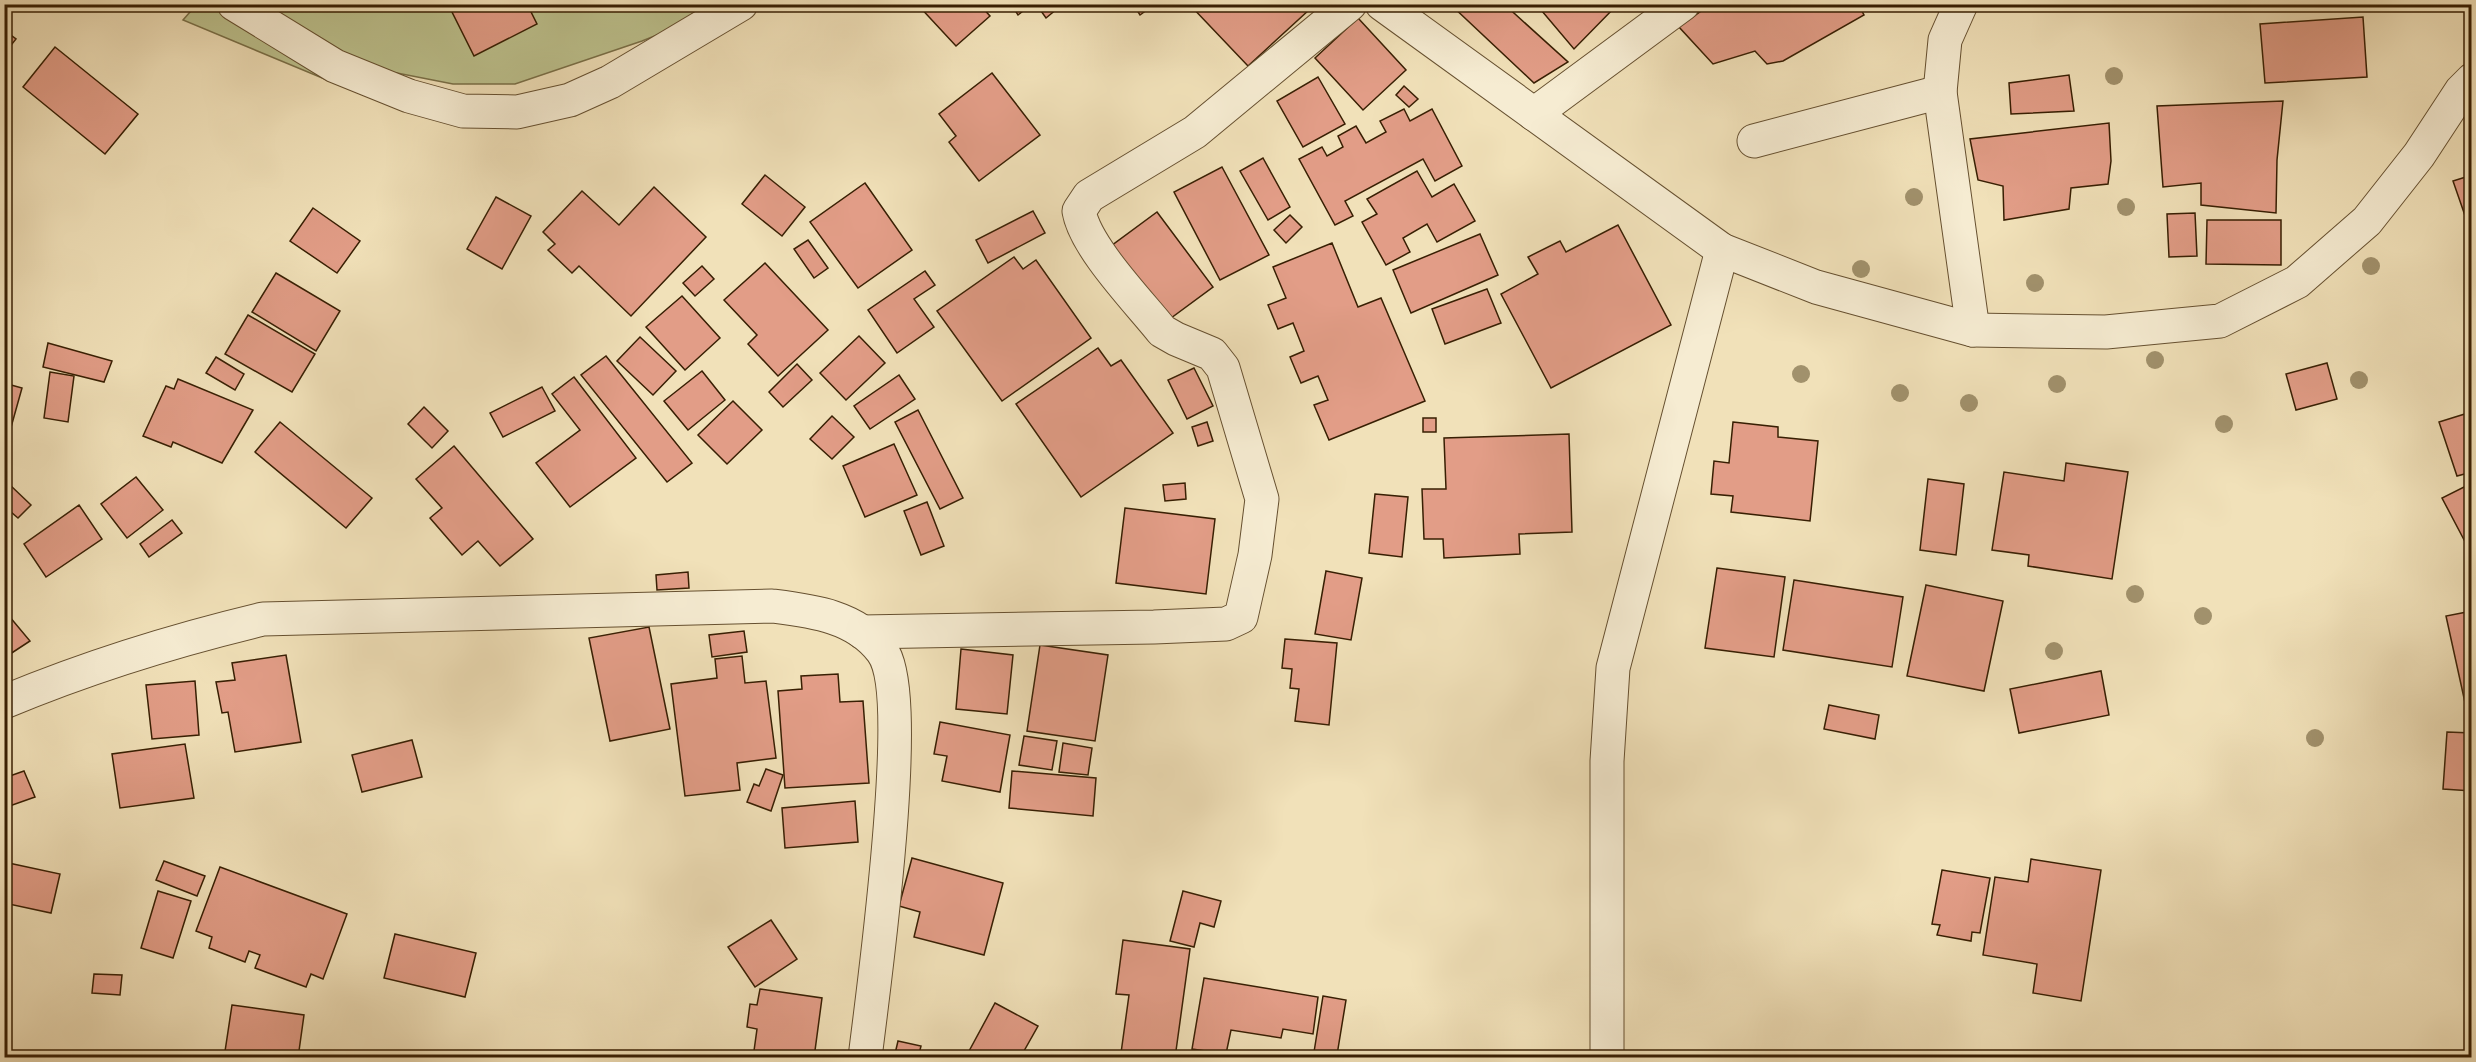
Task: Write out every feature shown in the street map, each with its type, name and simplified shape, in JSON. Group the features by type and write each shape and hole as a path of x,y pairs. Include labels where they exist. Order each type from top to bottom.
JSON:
{"street":[{"path":"234,4 335,66 409,96 463,111 517,112 570,100 610,82 741,4"},
{"path":"862,632 1226,624 1240,617 1255,555 1262,499 1222,368 1212,354 1162,331 1096,248 1081,222 1079,211 1089,196 1195,132 1350,4"},
{"path":"1382,4 1722,250 1816,287 1973,330 2106,332 2220,321 2297,282 2367,221 2419,155 2461,91 2472,80"},
{"path":"1534,114 1683,4"},
{"path":"1961,4 1945,40 1940,92 1973,330"},
{"path":"1754,141 1940,92"},
{"path":"1607,1058 1607,760 1613,668 1722,250"},
{"path":"4,702 72,674 220,629 263,619 772,606 818,611 841,620 862,632 883,652 891,672 894,710 892,807 865,1058"}],"green space":[{"path":"197,4 733,5 642,41 515,84 453,84 397,73 327,80 183,20"}],"building":[{"path":"458,4 527,4 537,24 474,56 451,10 459,6"},
{"path":"917,4 979,4 990,16 956,46"},
{"path":"1011,4 1032,4 1018,15"},
{"path":"1036,4 1063,4 1046,18"},
{"path":"1133,4 1155,4 1140,15"},
{"path":"1189,4 1305,4 1310,9 1248,66"},
{"path":"1450,4 1504,4 1568,62 1534,83"},
{"path":"1536,4 1618,4 1574,49"},
{"path":"1711,4 1858,4 1864,15 1783,61 1767,64 1755,51 1713,64 1679,27"},
{"path":"2363,17 2367,77 2265,83 2260,24"},
{"path":"1358,18 1406,70 1363,110 1315,58"},
{"path":"4,30 16,39 4,54"},
{"path":"55,47 138,114 105,154 23,87"},
{"path":"992,73 1040,135 979,181 949,142 956,136 939,114"},
{"path":"2069,75 2074,111 2011,114 2009,83"},
{"path":"1318,77 1345,124 1303,147 1277,101"},
{"path":"1404,86 1418,99 1409,107 1396,95"},
{"path":"2283,101 2277,160 2276,213 2201,205 2201,183 2163,187 2157,106"},
{"path":"1404,109 1410,121 1432,109 1462,166 1435,181 1423,159 1345,201 1353,216 1335,225 1299,159 1322,147 1327,156 1343,147 1338,136 1356,126 1366,143 1386,132 1380,121"},
{"path":"2109,123 2111,161 2108,184 2071,188 2069,209 2004,220 2003,186 1978,180 1970,139"},
{"path":"1263,158 1290,207 1268,220 1240,171"},
{"path":"1222,167 1269,255 1220,280 1174,192"},
{"path":"1417,171 1432,197 1454,184 1475,221 1437,242 1427,224 1403,238 1410,252 1386,265 1362,222 1377,214 1367,199"},
{"path":"765,175 805,207 782,236 742,204"},
{"path":"2472,175 2472,230 2470,230 2453,181"},
{"path":"865,183 912,250 858,288 810,222"},
{"path":"654,187 706,237 631,316 579,266 572,273 548,250 555,244 543,232 582,191 619,225"},
{"path":"496,197 531,216 502,269 467,249"},
{"path":"313,208 360,241 337,273 290,241"},
{"path":"1033,211 1045,233 988,263 976,240"},
{"path":"1157,212 1213,287 1167,321 1111,246"},
{"path":"2195,213 2197,256 2169,257 2167,214"},
{"path":"1290,215 1302,227 1286,243 1274,230"},
{"path":"2207,220 2281,220 2281,265 2206,264"},
{"path":"1618,225 1671,325 1551,388 1501,294 1538,274 1528,257 1560,241 1566,252"},
{"path":"1480,234 1498,275 1411,313 1393,270"},
{"path":"808,240 828,268 814,278 794,249"},
{"path":"1332,243 1358,307 1381,298 1425,401 1329,440 1314,405 1328,400 1318,376 1301,383 1290,357 1304,351 1293,323 1278,329 1268,305 1286,298 1273,267"},
{"path":"1014,257 1023,269 1036,260 1091,338 1002,401 937,311"},
{"path":"765,263 828,330 778,376 748,344 757,335 724,300"},
{"path":"702,266 714,279 695,296 683,283"},
{"path":"925,271 935,285 914,299 934,327 897,353 868,310"},
{"path":"276,273 340,311 316,351 252,312"},
{"path":"1487,289 1501,323 1445,344 1432,309"},
{"path":"682,296 720,338 685,370 646,327"},
{"path":"248,315 315,354 292,392 225,354"},
{"path":"859,336 885,363 846,400 820,373"},
{"path":"640,337 676,371 653,395 617,361"},
{"path":"48,343 112,361 104,382 43,367"},
{"path":"1098,348 1111,366 1121,360 1173,433 1081,497 1016,404"},
{"path":"606,356 692,463 667,482 581,375"},
{"path":"216,357 244,374 235,390 206,373"},
{"path":"2327,363 2337,399 2296,410 2286,374"},
{"path":"797,364 812,380 783,407 769,392"},
{"path":"1194,368 1213,406 1187,419 1168,380"},
{"path":"702,371 725,400 688,430 664,401"},
{"path":"50,372 74,376 68,422 44,418"},
{"path":"899,375 915,399 870,429 854,406"},
{"path":"574,377 636,458 570,507 536,463 580,430 552,394"},
{"path":"178,379 253,410 222,463 173,442 171,447 143,436 166,386 174,389"},
{"path":"4,383 22,388 8,438 4,437"},
{"path":"542,387 555,411 503,437 490,413"},
{"path":"733,401 762,430 727,464 698,435"},
{"path":"424,407 448,431 432,448 408,424"},
{"path":"918,410 963,498 940,509 895,422"},
{"path":"2468,413 2472,424 2472,472 2457,476 2439,422"},
{"path":"832,416 854,437 832,459 810,439"},
{"path":"1423,418 1436,418 1436,432 1423,432"},
{"path":"280,422 372,498 346,528 255,452"},
{"path":"1207,422 1213,441 1198,446 1192,427"},
{"path":"1733,422 1778,427 1778,437 1818,441 1810,521 1731,512 1733,496 1711,494 1714,461 1729,463"},
{"path":"1569,434 1572,532 1519,534 1520,554 1444,558 1443,539 1424,539 1422,489 1446,489 1444,438"},
{"path":"894,444 917,495 865,517 843,466"},
{"path":"454,446 533,539 500,566 478,541 462,555 430,518 442,508 416,479"},
{"path":"2066,463 2128,472 2112,579 2028,566 2029,555 1992,550 2004,472 2064,481"},
{"path":"136,477 163,510 127,538 101,504"},
{"path":"1928,479 1964,484 1956,555 1920,550"},
{"path":"1185,483 1186,499 1165,501 1163,485"},
{"path":"2472,483 2472,555 2442,498"},
{"path":"10,485 31,505 18,518 4,506 4,491"},
{"path":"1375,494 1408,497 1402,557 1369,553"},
{"path":"927,502 944,546 921,555 904,511"},
{"path":"79,505 102,539 46,577 24,544"},
{"path":"1125,508 1215,519 1206,594 1116,583"},
{"path":"172,520 182,533 149,557 140,544"},
{"path":"1717,568 1785,577 1774,657 1705,648"},
{"path":"1326,571 1362,578 1351,640 1315,634"},
{"path":"688,572 689,588 657,590 656,575"},
{"path":"1794,580 1903,597 1892,667 1783,650"},
{"path":"1926,585 2003,601 1984,691 1907,676"},
{"path":"4,610 30,641 4,658"},
{"path":"2472,611 2472,730 2471,730 2446,616"},
{"path":"649,627 670,729 610,741 589,638"},
{"path":"744,631 747,652 712,657 709,635"},
{"path":"1285,639 1337,643 1329,725 1295,721 1299,689 1290,688 1292,669 1282,668"},
{"path":"1040,645 1108,655 1095,741 1027,731"},
{"path":"961,649 1013,655 1007,714 956,709"},
{"path":"286,655 301,742 235,752 228,712 222,713 216,682 235,680 232,663"},
{"path":"742,656 745,683 766,681 776,758 737,763 740,790 685,796 671,684 717,678 715,659"},
{"path":"2101,671 2109,715 2019,733 2010,689"},
{"path":"838,674 840,702 863,701 869,783 785,788 778,691 802,689 801,676"},
{"path":"195,681 199,735 152,739 146,685"},
{"path":"1829,705 1879,715 1875,739 1824,729"},
{"path":"940,722 1010,735 1000,792 942,781 947,756 934,754"},
{"path":"2447,732 2472,733 2472,791 2443,789"},
{"path":"1024,736 1057,741 1052,770 1019,765"},
{"path":"412,740 422,777 362,792 352,755"},
{"path":"1063,743 1092,748 1088,775 1059,772"},
{"path":"185,744 194,798 120,808 112,754"},
{"path":"766,769 783,775 771,811 747,802 754,784 759,786"},
{"path":"24,771 35,797 4,808 4,778"},
{"path":"1012,771 1096,778 1093,816 1009,808"},
{"path":"855,801 858,842 785,848 782,808"},
{"path":"912,858 1003,883 984,955 914,937 920,912 899,906"},
{"path":"2031,859 2101,870 2081,1001 2033,993 2037,964 1983,955 1995,877 2028,882"},
{"path":"164,861 205,876 197,896 156,880"},
{"path":"4,862 60,874 51,913 4,903"},
{"path":"220,867 347,914 323,979 311,974 306,987 255,968 260,955 249,951 245,962 209,948 212,937 196,931"},
{"path":"1942,870 1990,878 1980,933 1972,932 1971,941 1937,935 1940,925 1932,924"},
{"path":"158,891 191,901 173,958 141,948"},
{"path":"1183,891 1221,901 1214,927 1200,923 1194,947 1170,941"},
{"path":"771,920 797,959 755,987 728,947"},
{"path":"395,934 476,953 465,997 384,978"},
{"path":"1123,940 1190,949 1175,1058 1115,1058 1115,1053 1121,1053 1129,995 1116,994"},
{"path":"94,974 122,975 120,995 92,993"},
{"path":"1204,978 1318,997 1313,1034 1283,1029 1281,1038 1231,1030 1226,1054 1192,1049"},
{"path":"760,989 822,998 814,1058 753,1058 757,1029 747,1027 750,1004 757,1005"},
{"path":"1323,996 1346,1000 1337,1055 1314,1052"},
{"path":"995,1003 1038,1026 1020,1058 976,1058 968,1053"},
{"path":"232,1005 304,1015 298,1058 224,1058"},
{"path":"898,1041 921,1046 918,1058 894,1058"}]}
